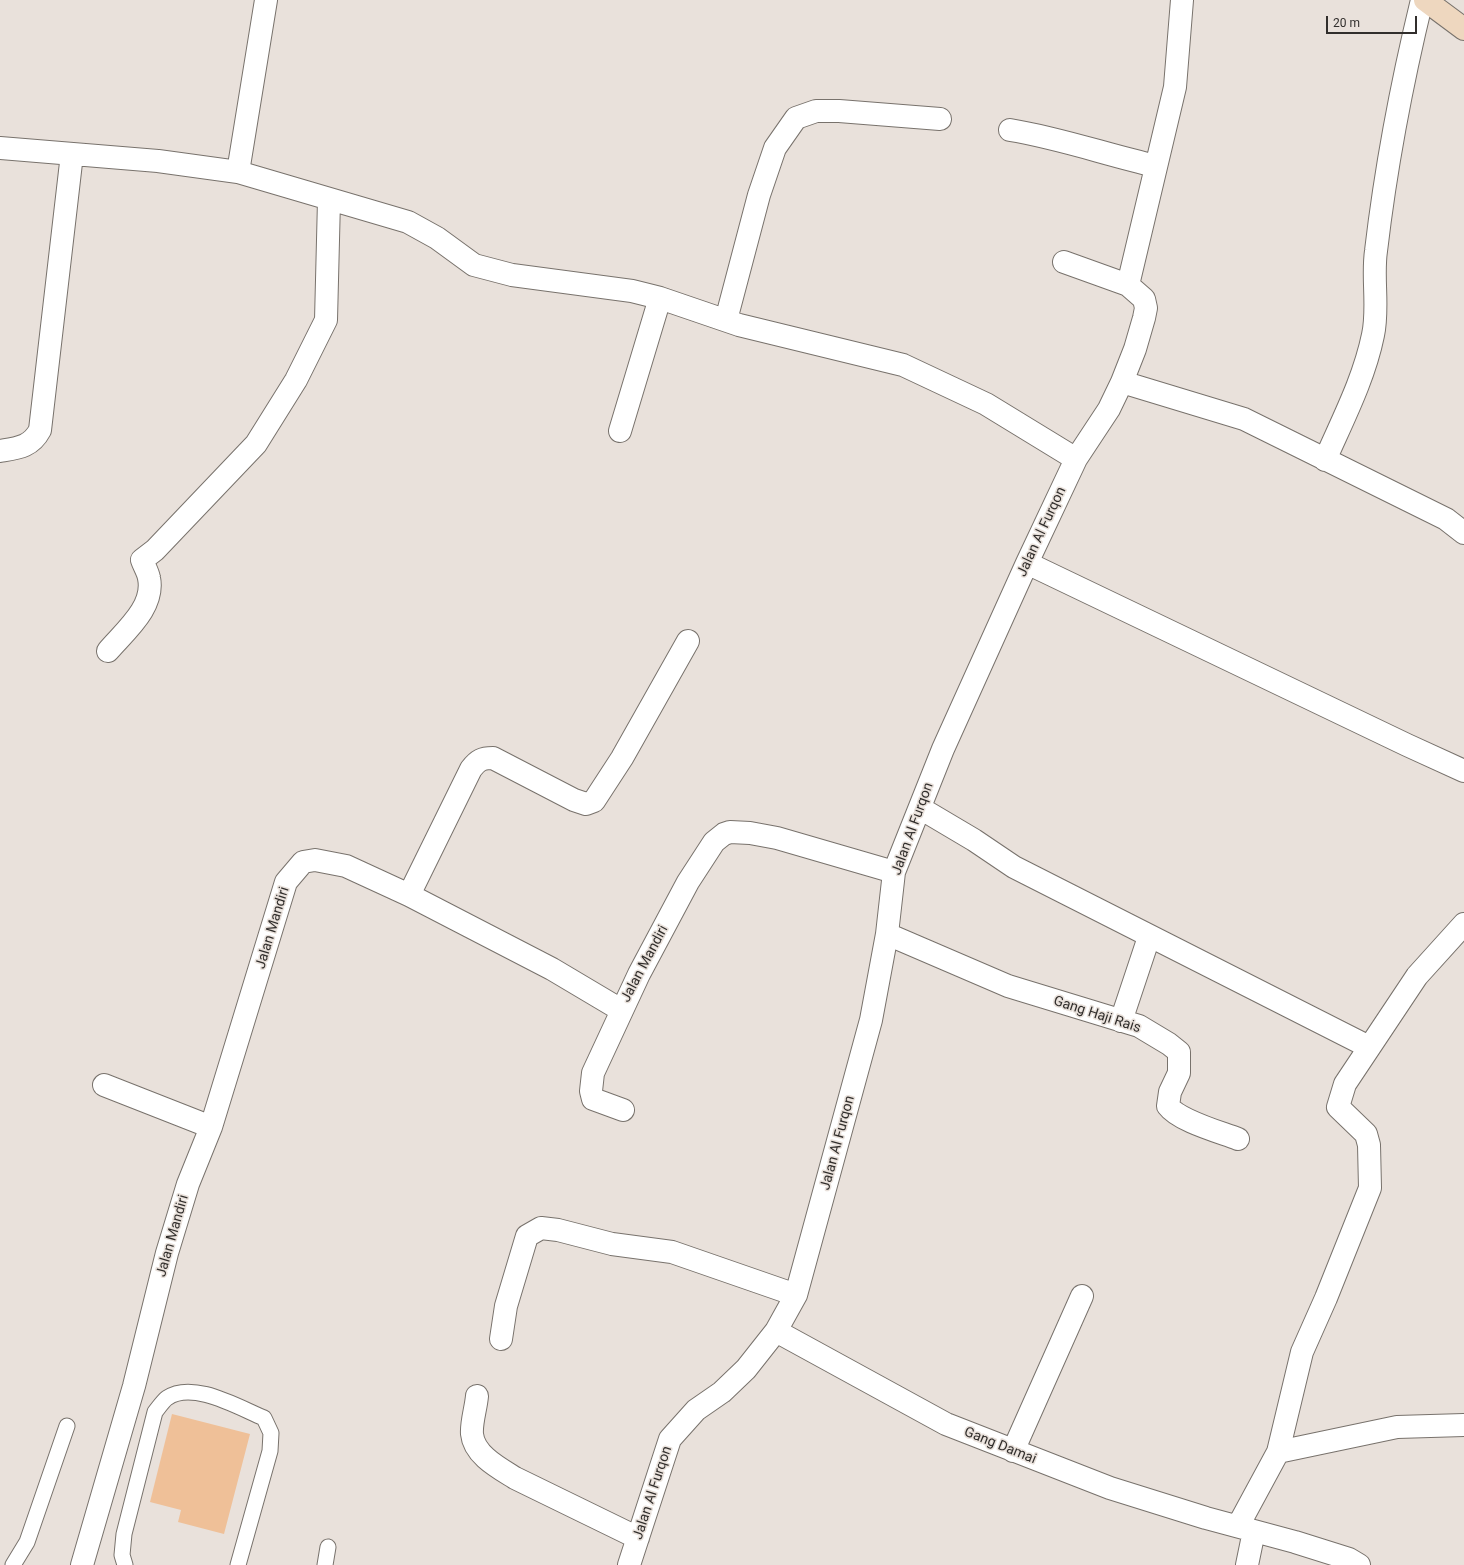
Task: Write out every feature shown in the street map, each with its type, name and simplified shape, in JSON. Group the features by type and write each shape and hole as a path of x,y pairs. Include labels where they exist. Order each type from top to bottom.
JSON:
{"street":[{"path":"238,172 266,0"},
{"path":"1064,262 1128,285 1175,87 1182,0"},
{"path":"1325,460 1359,384 1373,334 1374,264 1378,232 1403,80 1423,0 1464,29"},
{"path":"726,320 759,195 775,148 796,118 816,111 839,111 940,119"},
{"path":"1010,130 1042,136 1100,153 1156,166"},
{"path":"0,148 158,161 238,172 408,222 437,238 474,265 512,275 632,291 660,298 739,325 903,365 986,404 1076,459"},
{"path":"0,450 24,447 35,439 40,430 72,154"},
{"path":"108,651 146,605 150,593 149,577 142,560 155,550 256,444 296,380 323,327 326,320 329,200"},
{"name":"Jalan Al Furqon","path":"629,1565 670,1439 696,1410 722,1392 746,1369 776,1331 796,1295 871,1020 887,934 894,872 943,749 1076,459 1109,409 1122,382 1135,349 1146,308 1144,299 1128,285"},
{"path":"620,431 660,298"},
{"path":"1122,382 1244,420 1446,519 1464,533"},
{"path":"1028,563 1400,742 1464,771"},
{"path":"409,895 471,769 477,761 483,758 493,758 574,800 586,804 594,802 622,758 688,641"},
{"path":"920,808 974,840 1014,867 1149,937 1369,1047"},
{"name":"Jalan Mandiri","path":"82,1565 134,1386 167,1253 188,1184 211,1127 286,882 303,862 315,860 346,866 409,895 552,969 621,1010 688,882 714,842 724,834 730,832 750,832 777,838 894,872"},
{"path":"1247,1565 1246,1528 1278,1452 1302,1352 1326,1298 1370,1188 1369,1145 1366,1134 1338,1107 1345,1084 1417,976 1464,924"},
{"name":"Gang Haji Rais","path":"887,934 1008,986 1139,1026 1169,1044 1179,1052 1179,1073 1170,1092 1168,1106 1172,1111 1238,1139"},
{"path":"1121,1021 1149,937"},
{"path":"621,1010 593,1073 591,1091 593,1099 623,1110"},
{"path":"104,1085 211,1127"},
{"path":"501,1339 506,1306 527,1236 541,1228 558,1230 612,1244 672,1252 796,1295"},
{"path":"1014,1451 1082,1296"},
{"name":"Gang Damai","path":"776,1331 946,1424 1110,1488 1206,1518 1246,1528 1349,1559 1360,1565"},
{"path":"477,1396 472,1434 477,1447 496,1466 515,1478 638,1538"},
{"path":"1278,1452 1397,1427 1463,1421"}],"lane":[{"path":"126,1565 122,1555 124,1534 155,1412 167,1398 183,1391 202,1392 264,1418 271,1433 270,1451 238,1565"},
{"path":"13,1565 27,1542 67,1426"},
{"path":"324,1565 328,1547"}],"building":[{"path":"172,1414 250,1434 224,1534 178,1522 181,1510 150,1502"}]}
